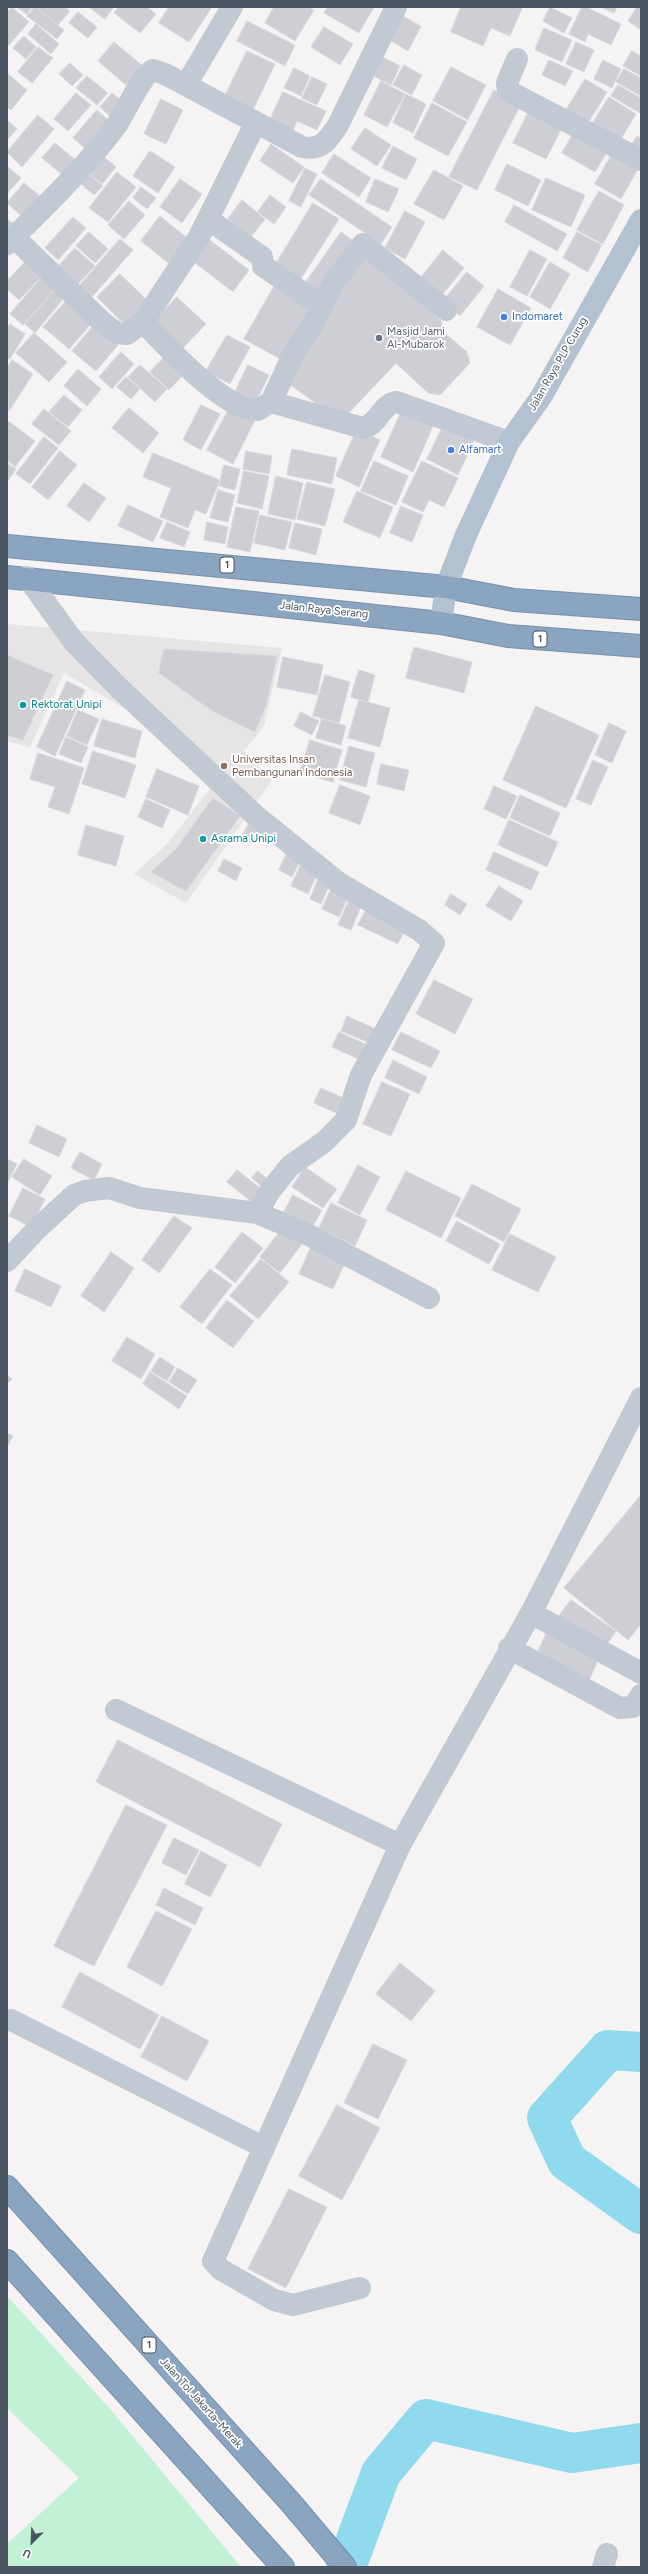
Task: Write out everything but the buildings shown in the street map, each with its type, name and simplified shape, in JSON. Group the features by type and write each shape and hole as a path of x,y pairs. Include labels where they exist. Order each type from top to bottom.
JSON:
{"highway":[{"name":"1","path":"7,546 446,587 514,600 641,610"},
{"name":"Jalan Raya Serang","path":"17,577 440,623 508,636 641,646"},
{"name":"Jalan Tol Jakarta–Merak","path":"7,2187 291,2503 345,2567"},
{"path":"7,2261 263,2542 283,2567"}],"main road":[{"name":"Jalan Raya PLP Curug","path":"440,623 446,587 466,535 509,442 541,397 641,220"}],"street":[{"path":"186,85 232,7"},
{"path":"256,122 199,237 143,322 127,334 117,333 102,322 10,241 82,170 117,124 148,73 158,70 256,122 302,147 318,148 326,143 338,125 396,7"},
{"path":"517,59 507,83 508,91 641,160"},
{"path":"208,218 262,257 263,266 322,305"},
{"path":"143,322 209,386 230,401 254,410 262,408 271,402 295,351 334,282 363,244 446,310"},
{"path":"271,402 363,428 371,425 388,405 397,402 509,442"},
{"path":"17,577 74,642 118,687 256,816 339,883 419,930 434,943 361,1075 346,1120 324,1142 290,1166 270,1191 257,1213"},
{"path":"7,1261 36,1230 74,1195 85,1191 109,1188 140,1198 257,1213 305,1233 429,1298"},
{"path":"360,2288 294,2305 274,2300 215,2265 213,2261 400,1845 509,1648 531,1613 641,1398"},
{"path":"531,1613 641,1673"},
{"path":"509,1648 620,1708 633,1707 641,1695"},
{"path":"116,1710 400,1845"},
{"path":"11,2020 263,2147"}],"shaded area":[{"name":"Universitas Insan Pembangunan Indonesia","path":"7,624 282,648 264,726 244,751 272,780 186,903 134,874 167,844 210,789 151,724 64,673 30,747 7,741"}],"green space":[{"path":"7,2296 111,2410 241,2567 7,2567 7,2544 79,2478 7,2408"}],"waterway":[{"path":"641,2052 608,2050 547,2118 567,2161 641,2214"},
{"path":"346,2567 381,2473 426,2419 572,2453 641,2443"}],"place":[{"name":"Indomaret","path":"504,317"},
{"name":"Masjid Jami Al-Mubarok","path":"379,338"},
{"name":"Alfamart","path":"451,450"},
{"name":"Rektorat Unipi","path":"23,705"},
{"name":"Universitas Insan Pembangunan Indonesia","path":"224,766"},
{"name":"Asrama Unipi","path":"203,839"}]}
